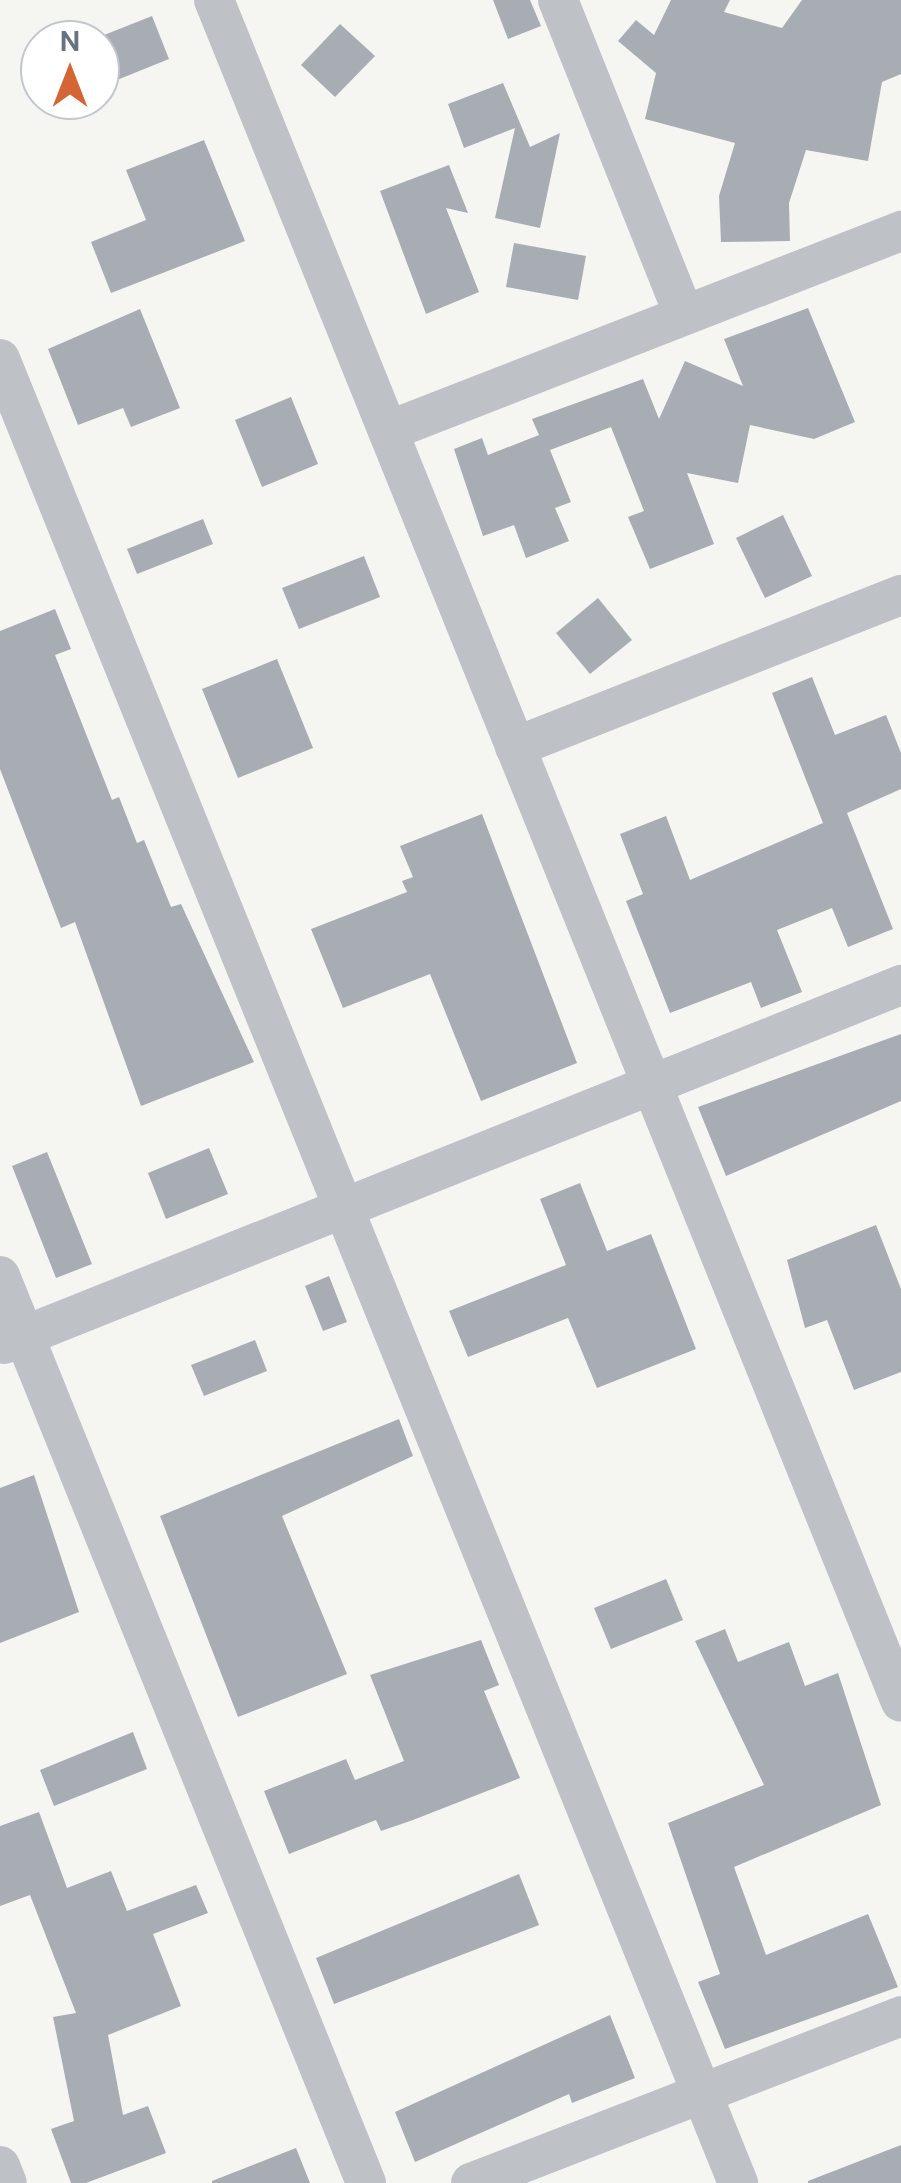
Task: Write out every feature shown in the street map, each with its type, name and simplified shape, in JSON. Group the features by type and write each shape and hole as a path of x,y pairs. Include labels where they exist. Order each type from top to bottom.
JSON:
{"street":[{"path":"214,0 901,1702"},
{"path":"558,0 684,315"},
{"path":"388,432 901,231"},
{"path":"0,359 738,2183"},
{"path":"515,747 901,595"},
{"path":"13,1341 901,985"},
{"path":"0,1276 13,1341 366,2183"},
{"path":"471,2183 901,2016"},
{"path":"0,2166 7,2183"}],"building":[{"path":"493,0 530,0 541,26 508,39"},
{"path":"671,0 730,0 724,12 782,28 802,0 901,0 901,74 882,82 868,161 806,150 789,203 790,241 721,242 719,196 735,143 645,119 656,73 618,41 636,20 654,35"},
{"path":"152,16 169,59 120,79 120,29"},
{"path":"340,24 375,56 335,97 301,65"},
{"path":"503,83 530,147 560,133 540,228 495,218 515,128 464,148 448,104"},
{"path":"204,140 245,241 111,293 91,242 146,220 126,170"},
{"path":"449,165 468,213 446,208 479,292 426,314 380,191"},
{"path":"514,243 586,256 578,300 506,287"},
{"path":"808,308 855,422 814,439 750,425 738,483 687,473 714,544 650,569 628,517 644,511 611,427 550,450 571,502 555,508 569,541 526,558 514,525 483,536 454,449 482,438 488,455 539,435 532,419 643,379 659,419 685,361 743,386 724,339"},
{"path":"140,309 180,408 131,427 123,408 78,425 48,349"},
{"path":"291,397 318,464 262,487 235,420"},
{"path":"783,515 812,576 765,598 736,538"},
{"path":"203,519 213,544 137,574 127,549"},
{"path":"364,556 380,597 299,629 282,588"},
{"path":"598,598 632,640 590,674 556,633"},
{"path":"55,609 71,649 55,655 112,800 119,797 137,843 144,840 171,907 181,904 254,1062 141,1106 75,922 61,928 0,769 0,631"},
{"path":"277,659 313,748 238,778 202,689"},
{"path":"812,677 835,735 886,715 901,753 901,789 847,813 893,929 848,947 832,908 777,930 802,992 761,1008 751,982 670,1013 626,901 643,894 620,834 666,816 690,880 823,823 772,693"},
{"path":"482,814 577,1063 481,1101 430,974 343,1008 311,929 407,892 402,881 413,877 400,846"},
{"path":"901,1034 901,1101 726,1176 698,1107"},
{"path":"209,1148 228,1194 166,1219 148,1173"},
{"path":"47,1152 92,1264 56,1278 12,1166"},
{"path":"580,1183 607,1251 651,1234 696,1349 597,1388 568,1318 468,1357 449,1311 566,1265 540,1199"},
{"path":"876,1225 901,1289 901,1372 854,1390 827,1320 805,1328 787,1260"},
{"path":"329,1276 347,1322 323,1331 305,1286"},
{"path":"255,1340 267,1371 204,1396 191,1365"},
{"path":"399,1419 413,1456 282,1516 347,1674 238,1717 160,1516"},
{"path":"34,1475 79,1612 0,1643 0,1488"},
{"path":"666,1579 683,1620 611,1649 594,1608"},
{"path":"725,1629 738,1662 789,1642 805,1686 838,1673 881,1805 734,1867 766,1955 868,1914 898,1987 725,2049 698,1982 720,1974 668,1823 764,1785 695,1641"},
{"path":"481,1640 499,1685 484,1691 520,1778 381,1831 376,1820 289,1854 264,1791 346,1759 355,1780 404,1761 370,1675"},
{"path":"133,1732 147,1769 54,1806 40,1770"},
{"path":"39,1812 67,1888 111,1871 127,1911 196,1885 208,1913 153,1934 181,2006 108,2035 123,2115 148,2106 166,2153 86,2183 71,2183 51,2129 74,2121 53,2017 76,2013 30,1895 0,1906 0,1826"},
{"path":"519,1874 539,1925 334,2004 316,1958"},
{"path":"610,2015 635,2078 572,2103 569,2094 415,2162 395,2112"},
{"path":"901,2145 901,2183 808,2183 808,2181"},
{"path":"296,2148 310,2183 212,2183 212,2181"}]}
